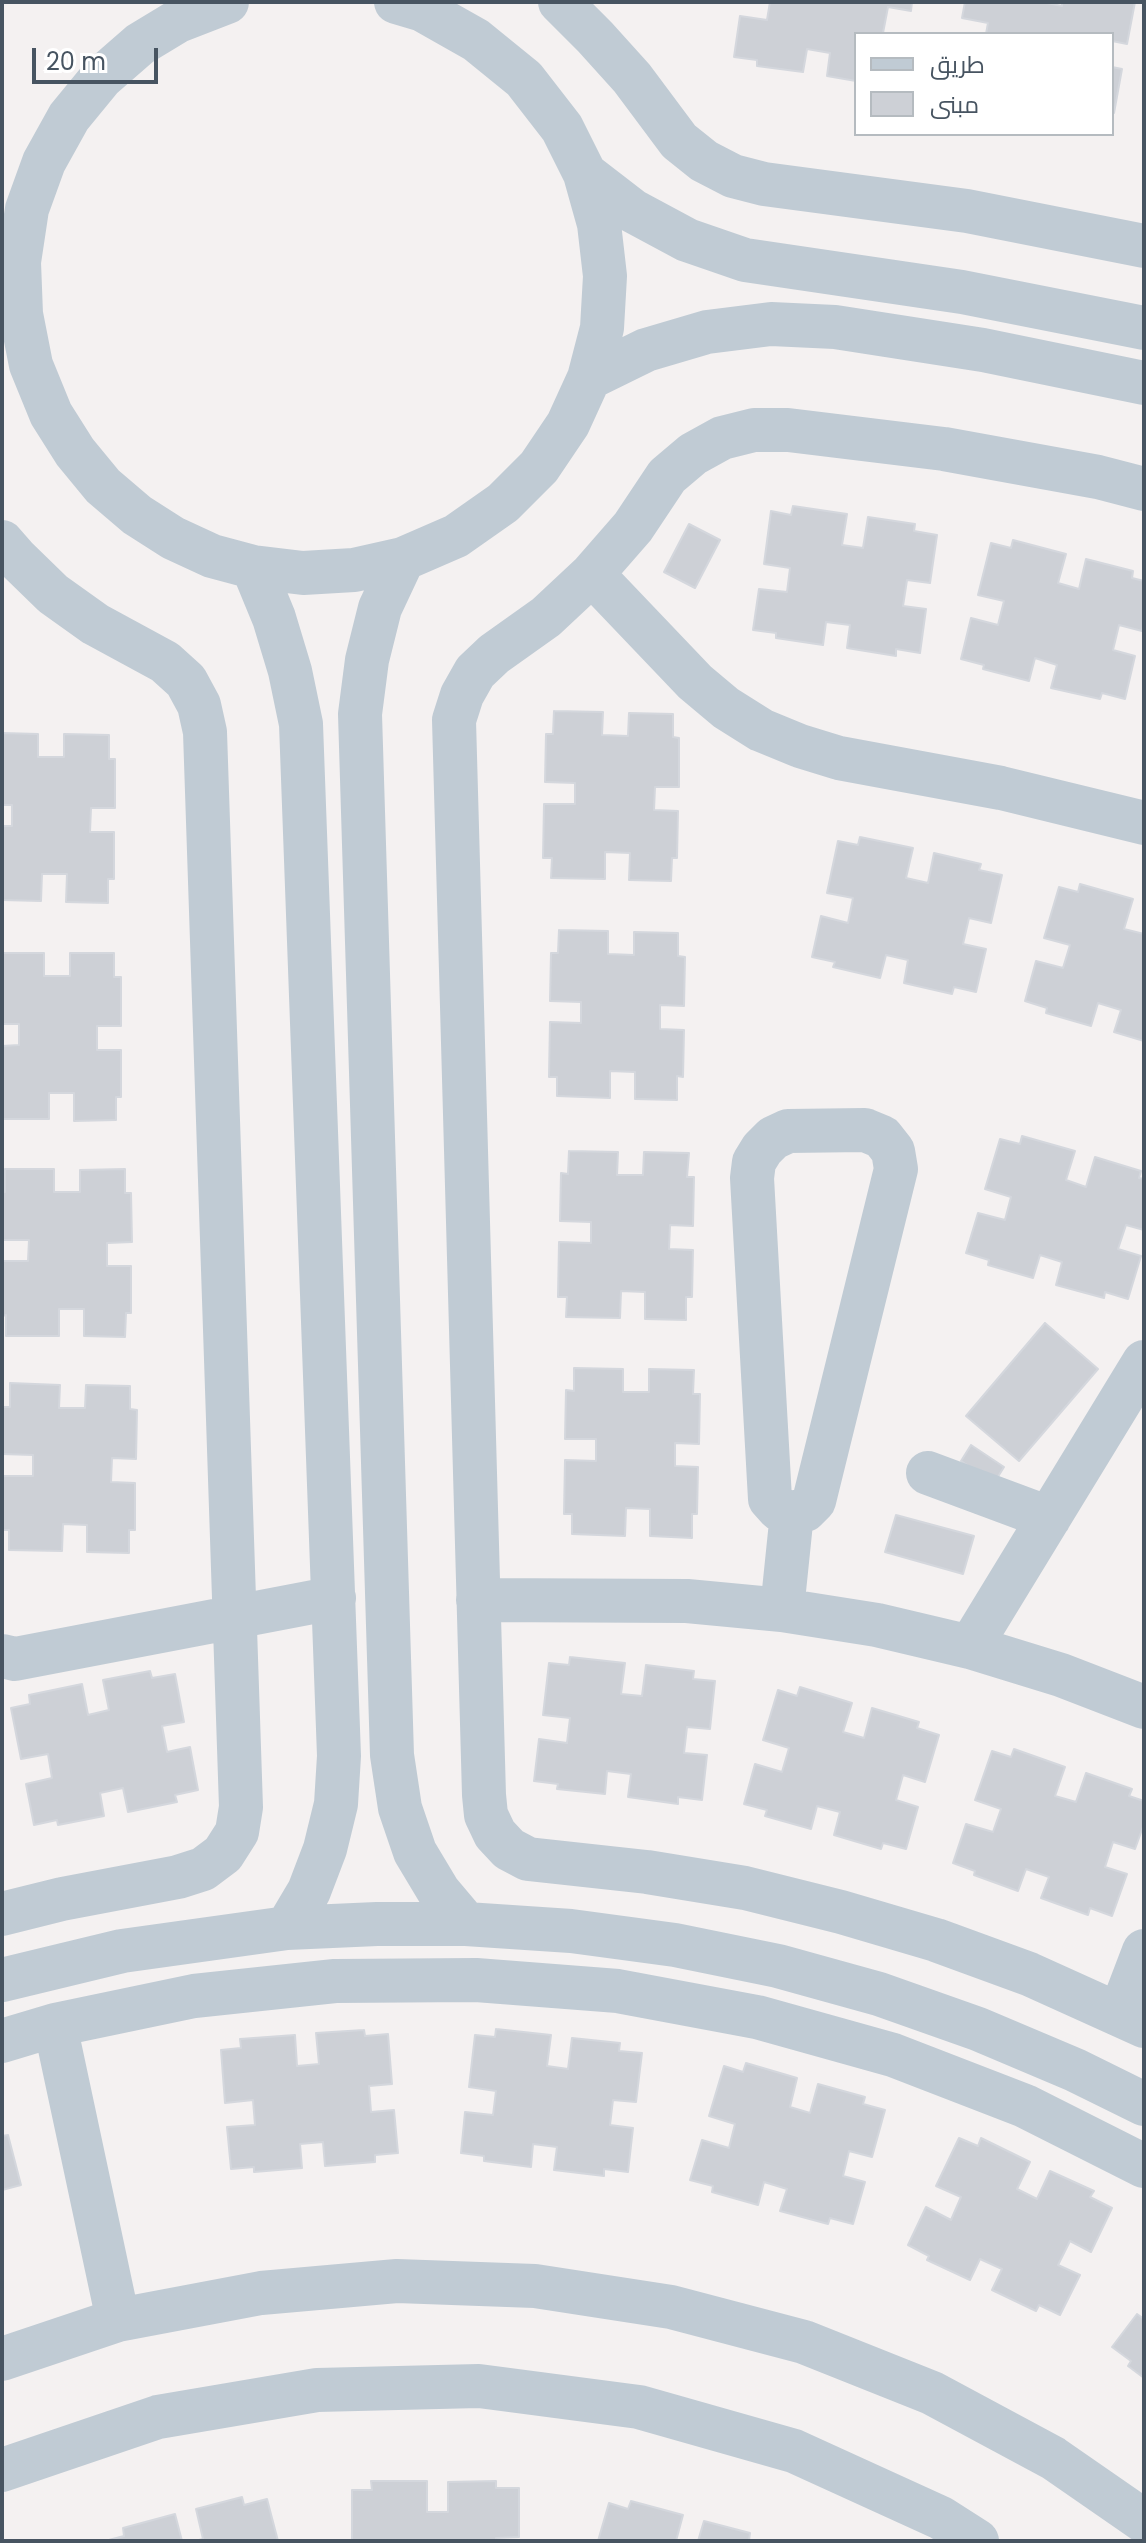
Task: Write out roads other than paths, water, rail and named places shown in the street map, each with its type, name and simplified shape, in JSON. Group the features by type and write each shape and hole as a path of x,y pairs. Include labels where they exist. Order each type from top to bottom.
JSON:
{"street":[{"path":"560,2 632,78 679,141 704,161 733,176 764,184 967,211 1144,246"},
{"path":"222,3 178,21 140,44 101,78 69,117 15,218 21,314 31,365 51,414 75,452 103,486 137,515 199,550 253,567 316,573 354,570 403,559 456,536 503,503 539,467 568,424 589,378 602,328 605,276 599,224 585,174 562,128 524,79 476,40 413,5"},
{"path":"585,174 633,211 687,240 745,260 962,292 1144,328"},
{"path":"818,326 823,272"},
{"path":"589,378 646,350 707,332 771,324 835,327 983,350 1144,383"},
{"path":"2,385 51,414"},
{"path":"1144,489 1098,477 944,449 788,430 754,430 722,438 693,454 667,476 633,527 592,574 546,617 494,654 475,672 462,695 454,720 478,1600 486,1815 495,1834 509,1849 528,1859 745,1888 841,1912 936,1940 1029,1974 1132,2020 1144,1951"},
{"path":"2,542 53,594 95,624 165,662 186,681 199,705 205,732 241,1807 237,1832 223,1854 203,1869 2,1914"},
{"path":"403,559 380,608 367,660 360,714 392,1755 400,1808 415,1852 439,1892 466,1924"},
{"path":"253,567 286,657 301,724 339,1756 336,1804 325,1849 309,1891 287,1928"},
{"path":"592,574 695,682 726,708 761,730 839,758 1001,788 1144,823"},
{"path":"865,1130 882,1137 893,1151 896,1169 814,1501 805,1510 792,1513 779,1509 770,1499 752,1178 754,1162 773,1138 788,1131 865,1130"},
{"path":"970,1647 1144,1362"},
{"path":"928,1473 1049,1518"},
{"path":"782,1610 792,1513"},
{"path":"2,1656 15,1659 334,1598"},
{"path":"478,1600 687,1601 782,1610 877,1625 970,1647 1061,1675 1144,1707"},
{"path":"339,1756 392,1755"},
{"path":"2,1980 122,1951 287,1928 466,1924 571,1931 675,1945 778,1966 879,1994 978,2029 1075,2070 1144,2104"},
{"path":"2,2041 55,2025 194,1996 335,1981 476,1980 618,1991 757,2017 893,2055 1025,2106 1144,2166"},
{"path":"55,2025 118,2320"},
{"path":"2,2359 118,2320 261,2293 397,2281 535,2286 671,2307 804,2342 932,2393 1053,2458 1144,2521"},
{"path":"2,2470 158,2417 317,2390 479,2386 639,2407 794,2451 941,2518 977,2541"}]}
